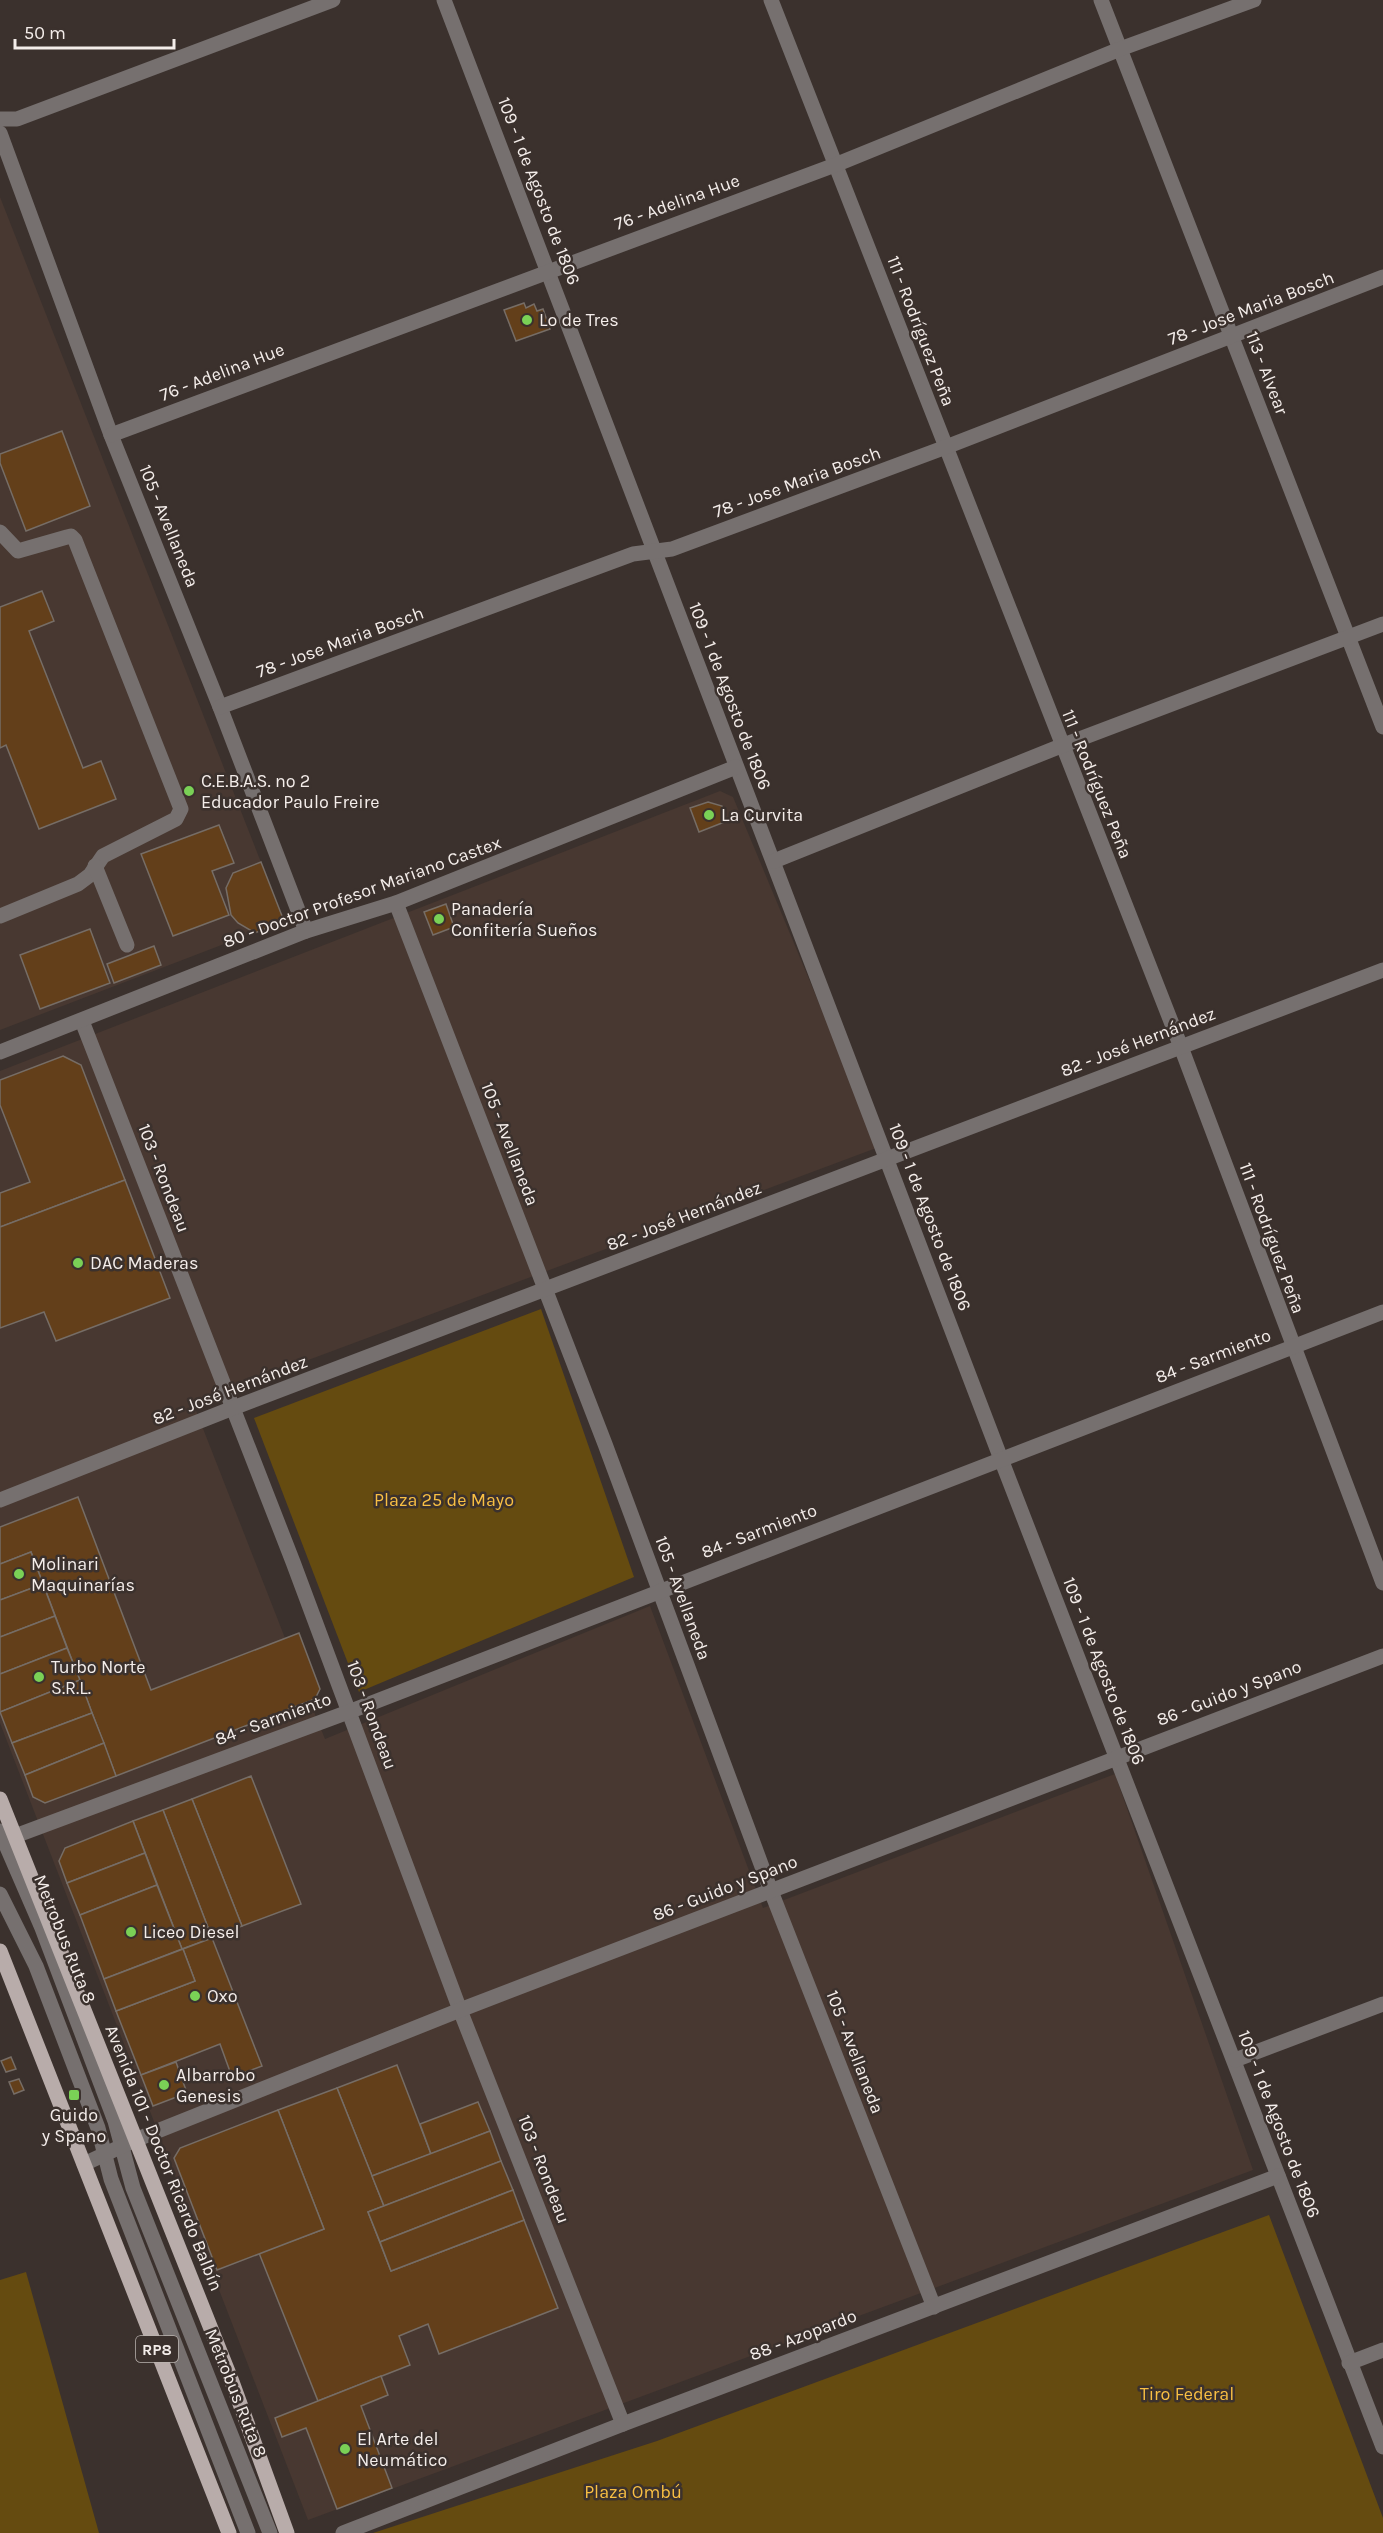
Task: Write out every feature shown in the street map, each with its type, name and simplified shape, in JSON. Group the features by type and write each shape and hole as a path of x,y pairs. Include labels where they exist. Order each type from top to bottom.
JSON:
{"main road":[{"name":"Avenida 101 - Doctor Ricardo Balbín","path":"0,1799 7,1833 128,2144 231,2379 288,2533"},
{"name":"RP8","path":"0,1951 229,2533"}],"street":[{"path":"0,119 17,119 333,0"},
{"name":"109 - 1 de Agosto de 1806","path":"444,0 1001,1459 1383,2447"},
{"name":"111 - Rodríguez Peña","path":"771,0 1061,746 1181,1047 1292,1347 1383,1583"},
{"name":"113 - Alvear","path":"1101,0 1383,727"},
{"name":"76 - Adelina Hue","path":"111,435 835,165 1120,49 1254,0"},
{"name":"105 - Avellaneda","path":"0,134 111,435 220,707 306,931"},
{"name":"78 - Jose Maria Bosch","path":"220,707 633,554 672,549 946,447 1383,277"},
{"path":"0,916 78,884 90,875 103,855 176,819 181,809 75,540 71,536 22,552 2,536"},
{"path":"774,861 1061,746 1383,624"},
{"name":"80 - Doctor Profesor Mariano Castex","path":"0,1052 306,931 396,903 736,767"},
{"path":"95,866 127,945"},
{"name":"105 - Avellaneda","path":"396,903 660,1591 771,1891 934,2307"},
{"name":"82 - José Hernández","path":"0,1500 233,1408 546,1291 887,1158 1383,970"},
{"name":"103 - Rondeau","path":"82,1021 351,1711 460,2010 623,2424"},
{"name":"84 - Sarmiento","path":"7,1833 351,1711 1383,1312"},
{"name":"86 - Guido y Spano","path":"84,2164 128,2144 460,2010 1383,1656"},
{"name":"Metrobus Ruta 8","path":"0,1894 36,1966 98,2128 104,2155 248,2533"},
{"path":"1235,2060 1383,2004"},
{"name":"Metrobus Ruta 8","path":"128,2144 134,2188 270,2533"},
{"name":"88 - Azopardo","path":"343,2533 623,2424 1278,2176"},
{"path":"1350,2363 1383,2350"},
{"name":"Metrobus Ruta 8","path":"208,2433 236,2533"}],"shaded area":[{"path":"0,197 284,921 0,1030"},
{"path":"720,791 733,797 879,1147 193,1403 285,1638 299,1633 320,1689 315,1699 310,1702 325,1739 650,1606 763,1908 1115,1774 1253,2170 308,2520 0,1723 0,1071"}],"green space":[{"name":"Plaza 25 de Mayo","path":"541,1309 634,1577 359,1692 254,1418"},
{"name":"Tiro Federal","path":"1269,2215 1383,2518 1383,2533 373,2533 657,2441"},
{"path":"26,2272 99,2533 0,2533 0,2280"}],"building":[{"name":"Lo de Tres","path":"524,303 526,308 534,304 537,311 543,309 550,329 516,341 504,310"},
{"path":"62,431 90,506 26,531 0,463 0,454"},
{"path":"42,591 54,621 29,631 83,768 101,761 116,799 39,829 6,745 0,748 0,607"},
{"name":"La Curvita","path":"708,802 722,806 727,821 699,832 690,808"},
{"path":"219,825 234,863 212,871 229,915 173,936 141,854"},
{"path":"261,862 284,921 255,933 238,923 231,915 226,888 233,873"},
{"name":"Panadería Confitería Sueños","path":"446,904 454,927 433,935 424,912"},
{"path":"90,929 110,983 40,1009 20,955"},
{"path":"154,946 161,965 114,983 107,964"},
{"path":"63,1056 81,1065 125,1180 0,1227 0,1193 30,1182 0,1105 0,1080"},
{"name":"DAC Maderas","path":"125,1180 170,1298 56,1341 44,1312 0,1328 0,1227"},
{"path":"78,1497 151,1690 299,1633 320,1689 315,1699 116,1776 31,1552 0,1564 0,1527"},
{"name":"Molinari Maquinarías","path":"31,1552 43,1584 0,1600 0,1564"},
{"path":"43,1584 55,1616 0,1637 0,1600"},
{"path":"55,1616 67,1648 0,1674 0,1637"},
{"name":"Turbo Norte S.R.L.","path":"67,1648 80,1680 0,1712 0,1674"},
{"path":"80,1680 92,1713 12,1743 0,1712"},
{"path":"92,1713 104,1743 25,1775 12,1743"},
{"path":"104,1743 116,1776 45,1803 33,1797 25,1775"},
{"path":"251,1776 301,1904 242,1926 192,1799"},
{"path":"192,1799 242,1926 212,1938 163,1810"},
{"path":"163,1810 212,1938 182,1949 133,1821"},
{"path":"133,1821 145,1853 67,1883 59,1861 65,1848"},
{"path":"145,1853 157,1885 80,1915 67,1883"},
{"name":"Liceo Diesel","path":"157,1885 182,1949 104,1979 80,1915"},
{"name":"Oxo","path":"212,1938 262,2066 232,2077 220,2044 141,2075 116,2011 195,1981 183,1949"},
{"path":"183,1949 195,1981 116,2011 104,1979"},
{"path":"11,2057 16,2069 6,2072 1,2061"},
{"path":"176,2062 187,2093 153,2106 141,2075"},
{"path":"397,2065 431,2154 372,2176 337,2088"},
{"path":"19,2079 24,2090 14,2094 9,2082"},
{"path":"337,2088 384,2206 368,2212 391,2271 524,2220 558,2308 439,2354 428,2324 399,2336 410,2365 318,2401 259,2253 324,2229 278,2110"},
{"path":"478,2102 490,2131 431,2154 420,2124"},
{"path":"278,2110 324,2229 217,2270 174,2158 180,2148"},
{"path":"490,2131 501,2161 384,2206 372,2176"},
{"path":"501,2161 513,2190 380,2242 368,2212"},
{"path":"513,2190 524,2220 391,2271 380,2242"},
{"path":"381,2376 388,2395 361,2406 392,2488 337,2509 306,2428 282,2437 275,2418"}],"place":[{"name":"Lo de Tres","path":"527,320"},
{"name":"C.E.B.A.S. nº 2 Educador Paulo Freire","path":"189,791"},
{"name":"La Curvita","path":"709,815"},
{"name":"Panadería Confitería Sueños","path":"439,919"},
{"name":"DAC Maderas","path":"78,1263"},
{"name":"Molinari Maquinarías","path":"19,1574"},
{"name":"Turbo Norte S.R.L.","path":"39,1677"},
{"name":"Liceo Diesel","path":"131,1932"},
{"name":"Oxo","path":"195,1996"},
{"name":"Albarrobo Genesis","path":"164,2085"},
{"name":"Guido y Spano","path":"74,2095"},
{"name":"El Arte del Neumático","path":"345,2449"}],"park label":[{"name":"Plaza Ombú","path":"633,2492"}]}
